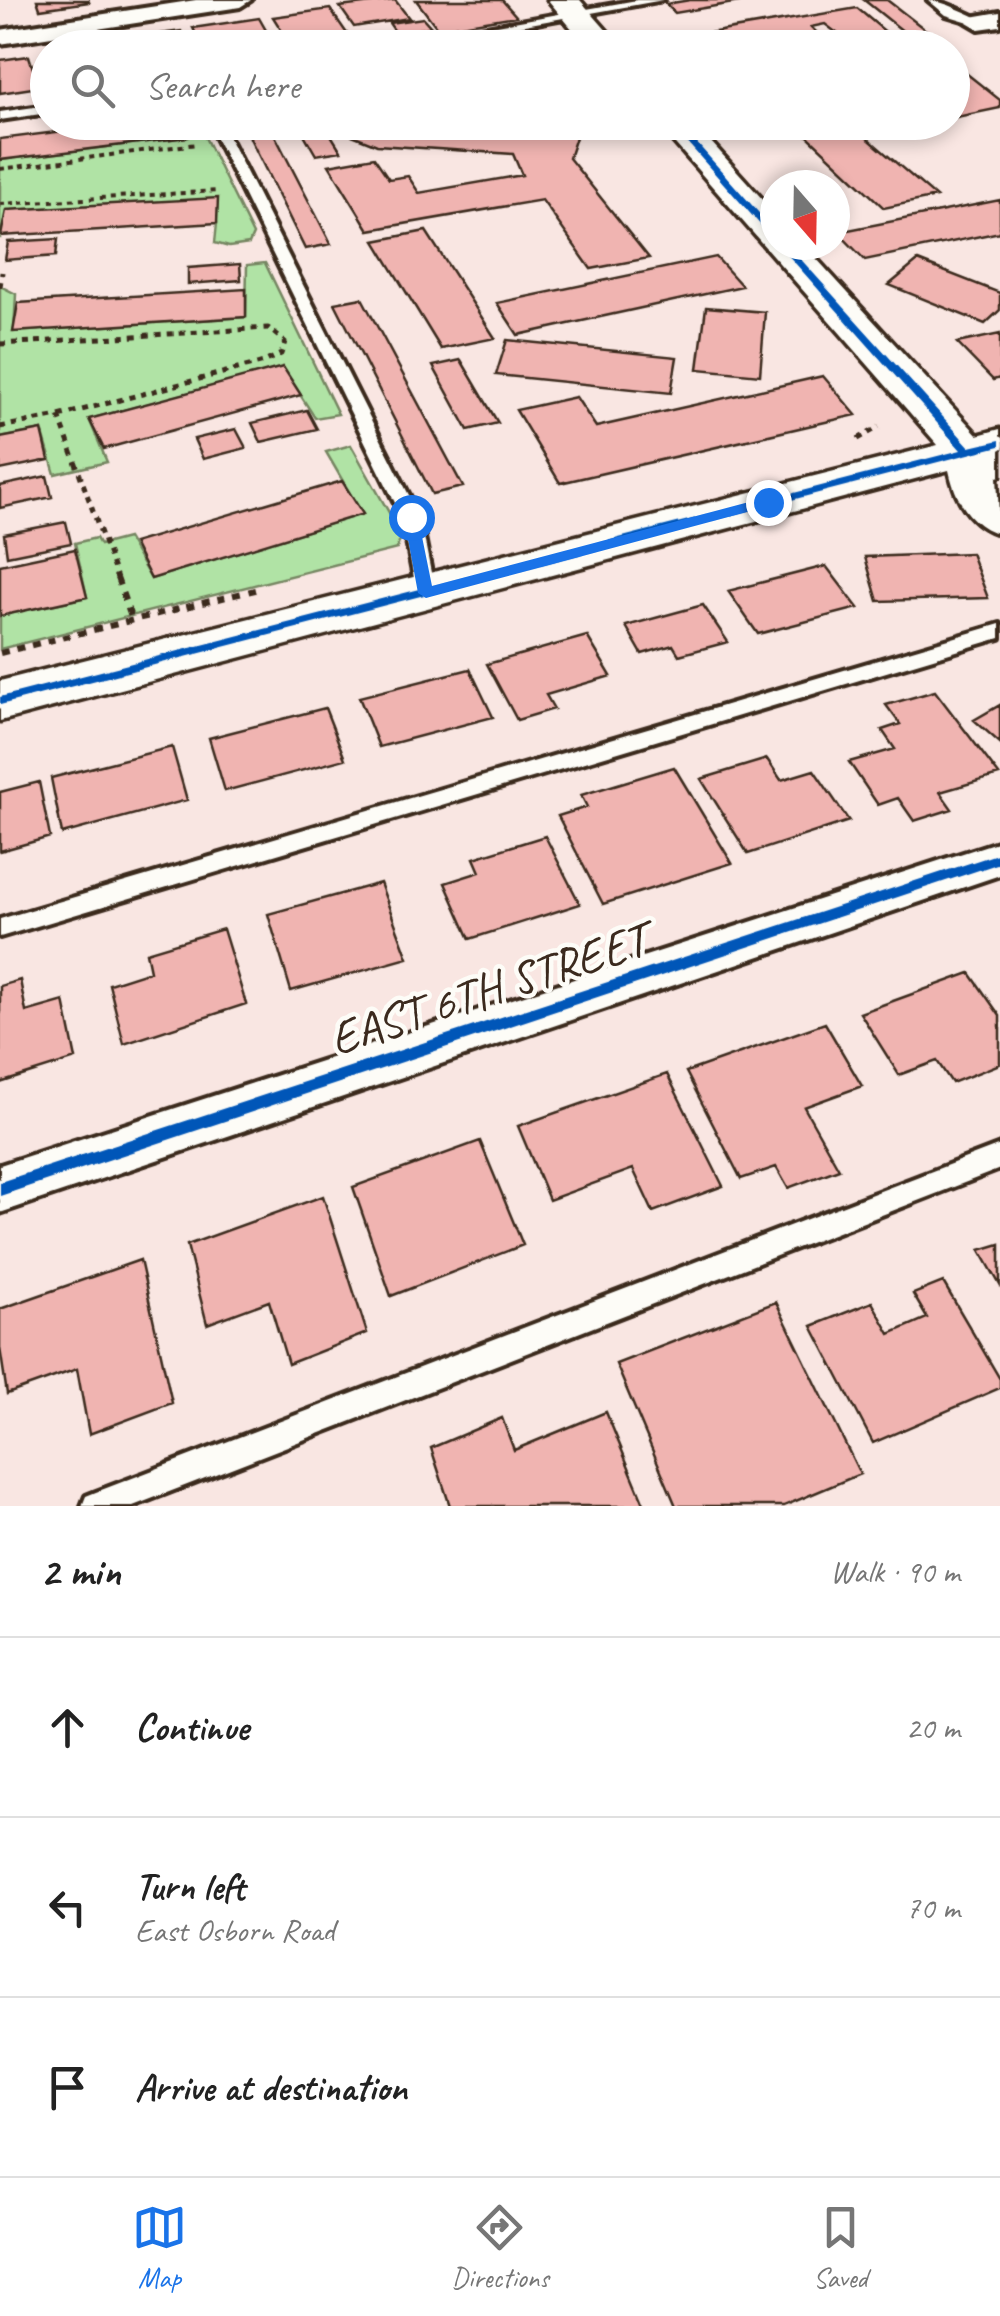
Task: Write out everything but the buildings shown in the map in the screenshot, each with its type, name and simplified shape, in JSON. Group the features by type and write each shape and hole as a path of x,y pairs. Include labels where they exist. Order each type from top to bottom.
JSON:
{"main road":[{"path":"570,7 590,30"},
{"path":"689,140 760,219"},
{"path":"798,260 989,453"},
{"path":"0,701 989,453"},
{"path":"989,453 977,493 1000,519"}],"street":[{"path":"40,30 240,0"},
{"path":"0,36 30,32"},
{"name":"EAST 6TH STREET","path":"0,1190 1000,858"}],"lane":[{"path":"460,30 570,7 657,0"},
{"path":"934,0 950,13 990,20"},
{"path":"0,116 30,112"},
{"path":"223,141 411,517 426,593"},
{"path":"0,928 1000,631"},
{"path":"96,1506 1000,1157"}],"path":[{"path":"0,169 223,141"},
{"path":"0,204 247,190"},
{"path":"0,287 2,272"},
{"path":"0,344 268,328 285,342 281,354 264,362 60,416 0,426"},
{"path":"60,416 132,620"}],"green space":[{"path":"163,140 206,140 253,235 249,244 229,247 215,243 217,223 7,210 0,239 0,160"},
{"path":"265,263 338,414 315,418 283,368 89,419 107,462 55,474 42,430 0,438 0,286 16,294 14,332 246,317 247,265"},
{"path":"351,445 401,534 397,549 0,649 0,616 87,597 75,543 96,538 100,545 127,538 151,579 362,514 326,452"}],"cycle path":[{"path":"689,140 760,219"},
{"path":"796,260 968,451"},
{"path":"0,701 1000,443"},
{"path":"0,1189 1000,858"}],"route":[{"path":"411,517 426,593 768,502"}]}
